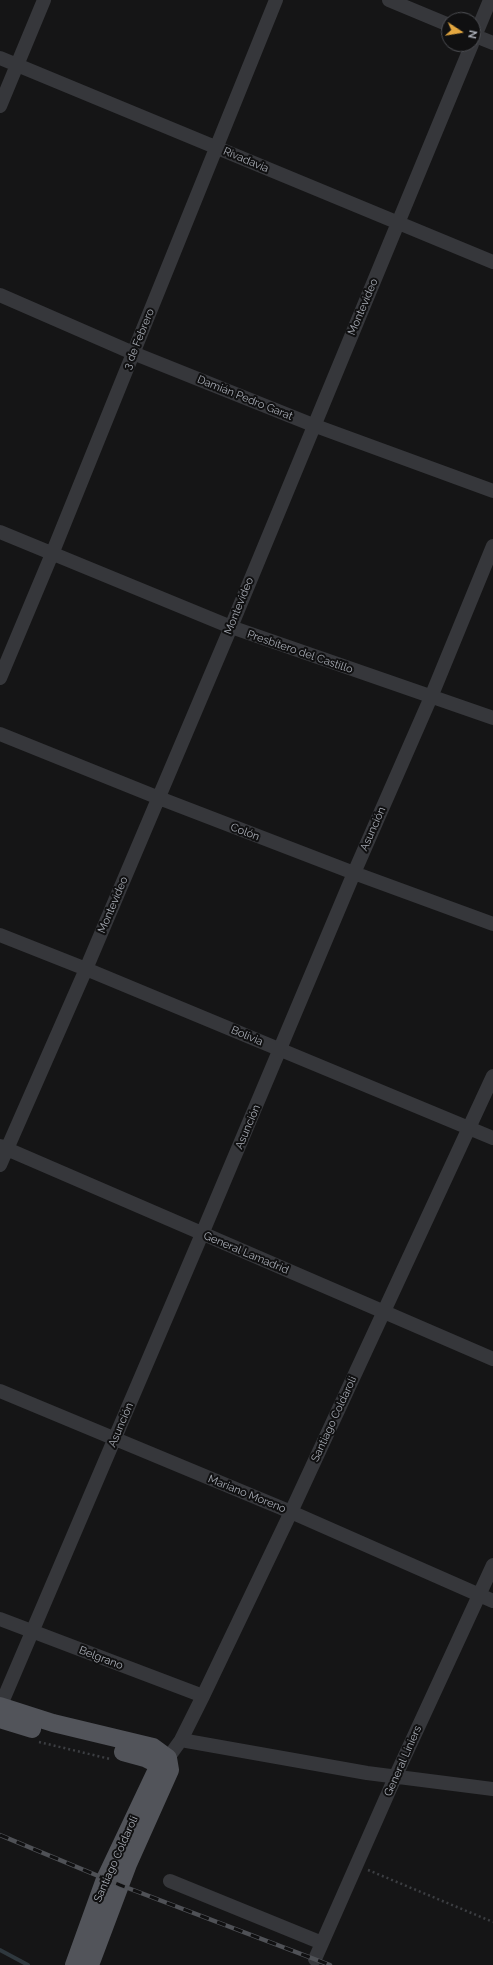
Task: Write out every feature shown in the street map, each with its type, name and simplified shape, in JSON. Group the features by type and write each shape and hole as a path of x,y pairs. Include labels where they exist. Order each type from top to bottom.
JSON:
{"main road":[{"path":"0,1706 60,1725 153,1747 164,1762"},
{"path":"0,1719 164,1762"},
{"name":"Santiago Coldaroli","path":"74,1965 105,1879 164,1762 170,1770 128,1864 90,1965"}],"street":[{"path":"0,106 44,0"},
{"name":"3 de Febrero","path":"0,678 52,554 276,0"},
{"path":"390,0 441,22"},
{"name":"Montevideo","path":"481,21 490,0"},
{"path":"481,41 493,44"},
{"name":"Montevideo","path":"0,1166 4,1148 86,968 231,627 468,52"},
{"name":"Rivadavia","path":"0,58 493,262"},
{"name":"Damián Pedro Garat","path":"0,296 133,353 313,425 493,491"},
{"name":"Presbítero del Castillo","path":"0,532 231,627 493,718"},
{"name":"Asunción","path":"0,1706 33,1632 354,873 431,697 493,546"},
{"name":"Colón","path":"0,734 159,798 354,873 493,924"},
{"name":"Bolivia","path":"0,935 86,968 493,1138"},
{"name":"Santiago Coldaroli","path":"164,1762 181,1740 203,1696 291,1512 493,1076"},
{"name":"General Lamadrid","path":"4,1148 493,1359"},
{"name":"Mariano Moreno","path":"0,1391 114,1440 291,1512 493,1601"},
{"name":"General Liniers","path":"315,1959 493,1565"},
{"name":"Belgrano","path":"0,1619 203,1696"},
{"path":"181,1740 396,1778 493,1789"},
{"path":"170,1881 322,1943"}],"path":[{"path":"35,1741 111,1759"},
{"path":"356,1866 493,1922"}],"waterway":[{"path":"0,1950 28,1965"}],"railway":[{"path":"0,1835 120,1885 330,1965"}]}
